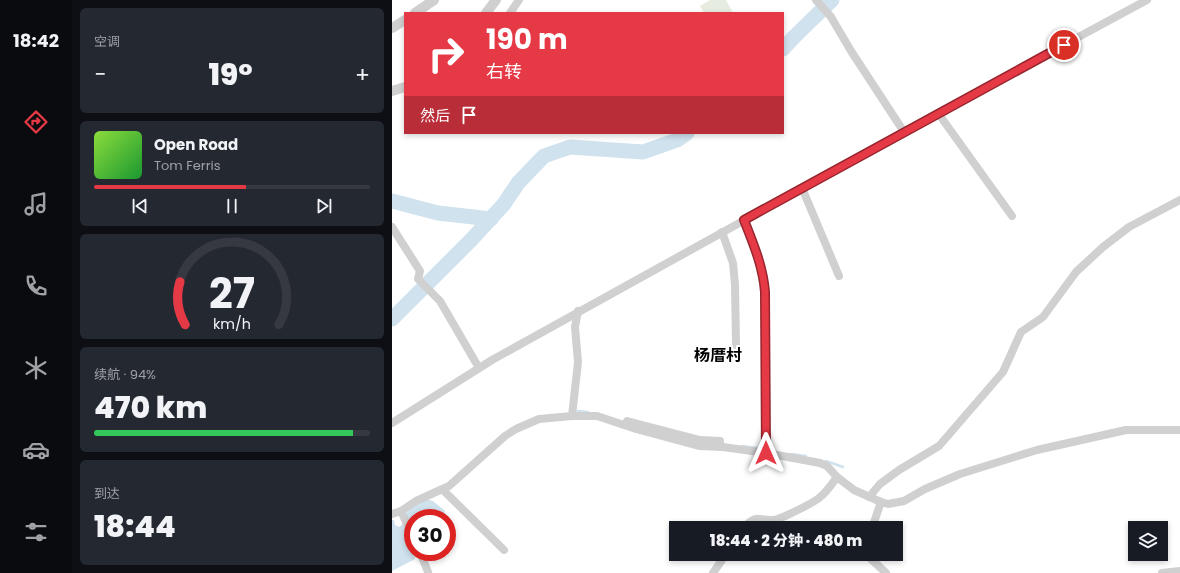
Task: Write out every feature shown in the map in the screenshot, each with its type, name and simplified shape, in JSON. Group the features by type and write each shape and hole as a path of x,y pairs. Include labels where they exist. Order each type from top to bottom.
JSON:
{"street":[{"path":"416,12 434,0"},
{"path":"487,12 496,0"},
{"path":"511,12 519,0"},
{"path":"816,0 831,17 904,132"},
{"path":"392,423 479,368 578,311 1148,0"},
{"path":"392,28 404,21"},
{"path":"392,91 404,87"},
{"path":"392,94 404,91"},
{"path":"938,114 1012,216"},
{"path":"802,188 839,276"},
{"path":"869,497 880,484 899,470 940,446 1003,372 1021,332 1042,317 1076,272 1103,247 1129,227 1180,200"},
{"path":"744,220 764,277 766,453"},
{"path":"392,227 420,271 418,279 440,301 479,368"},
{"path":"722,232 733,263 736,285 736,345"},
{"path":"572,416 578,362 575,327 578,311"},
{"path":"392,514 401,513 416,501 450,486 505,436 516,429 539,419 572,416 597,416 700,443 720,444 820,463 827,466 837,477 854,490 888,504 904,501 925,488 960,474 1037,450 1126,430 1180,430"},
{"path":"750,521 758,518 774,520 819,499 837,477"},
{"path":"443,490 504,550"},
{"path":"874,521 881,502"},
{"path":"401,513 404,519"},
{"path":"424,561 428,572"},
{"path":"713,573 721,561"},
{"path":"873,561 886,573"},
{"path":"1162,573 1180,571"}],"shaded area":[{"path":"710,0 726,0 732,12 703,12 700,6"}],"water":[{"path":"427,499 433,501 443,509 408,509"},
{"path":"404,519 404,561 411,561 392,571 392,520 394,520 395,525 399,527 402,525"}],"waterway":[{"path":"784,48 832,0"},
{"path":"392,319 472,239 504,204 518,183 544,156 570,147 643,152 677,140 686,134"},
{"path":"392,201 438,213 491,219"},
{"path":"578,411 588,412"},
{"path":"742,446 757,448"},
{"path":"791,454 806,456"},
{"path":"826,461 843,467"}],"district":[{"name":"杨厝村","path":"718,355"}],"route":[{"path":"766,453 764,277 744,220 1064,45"}]}
